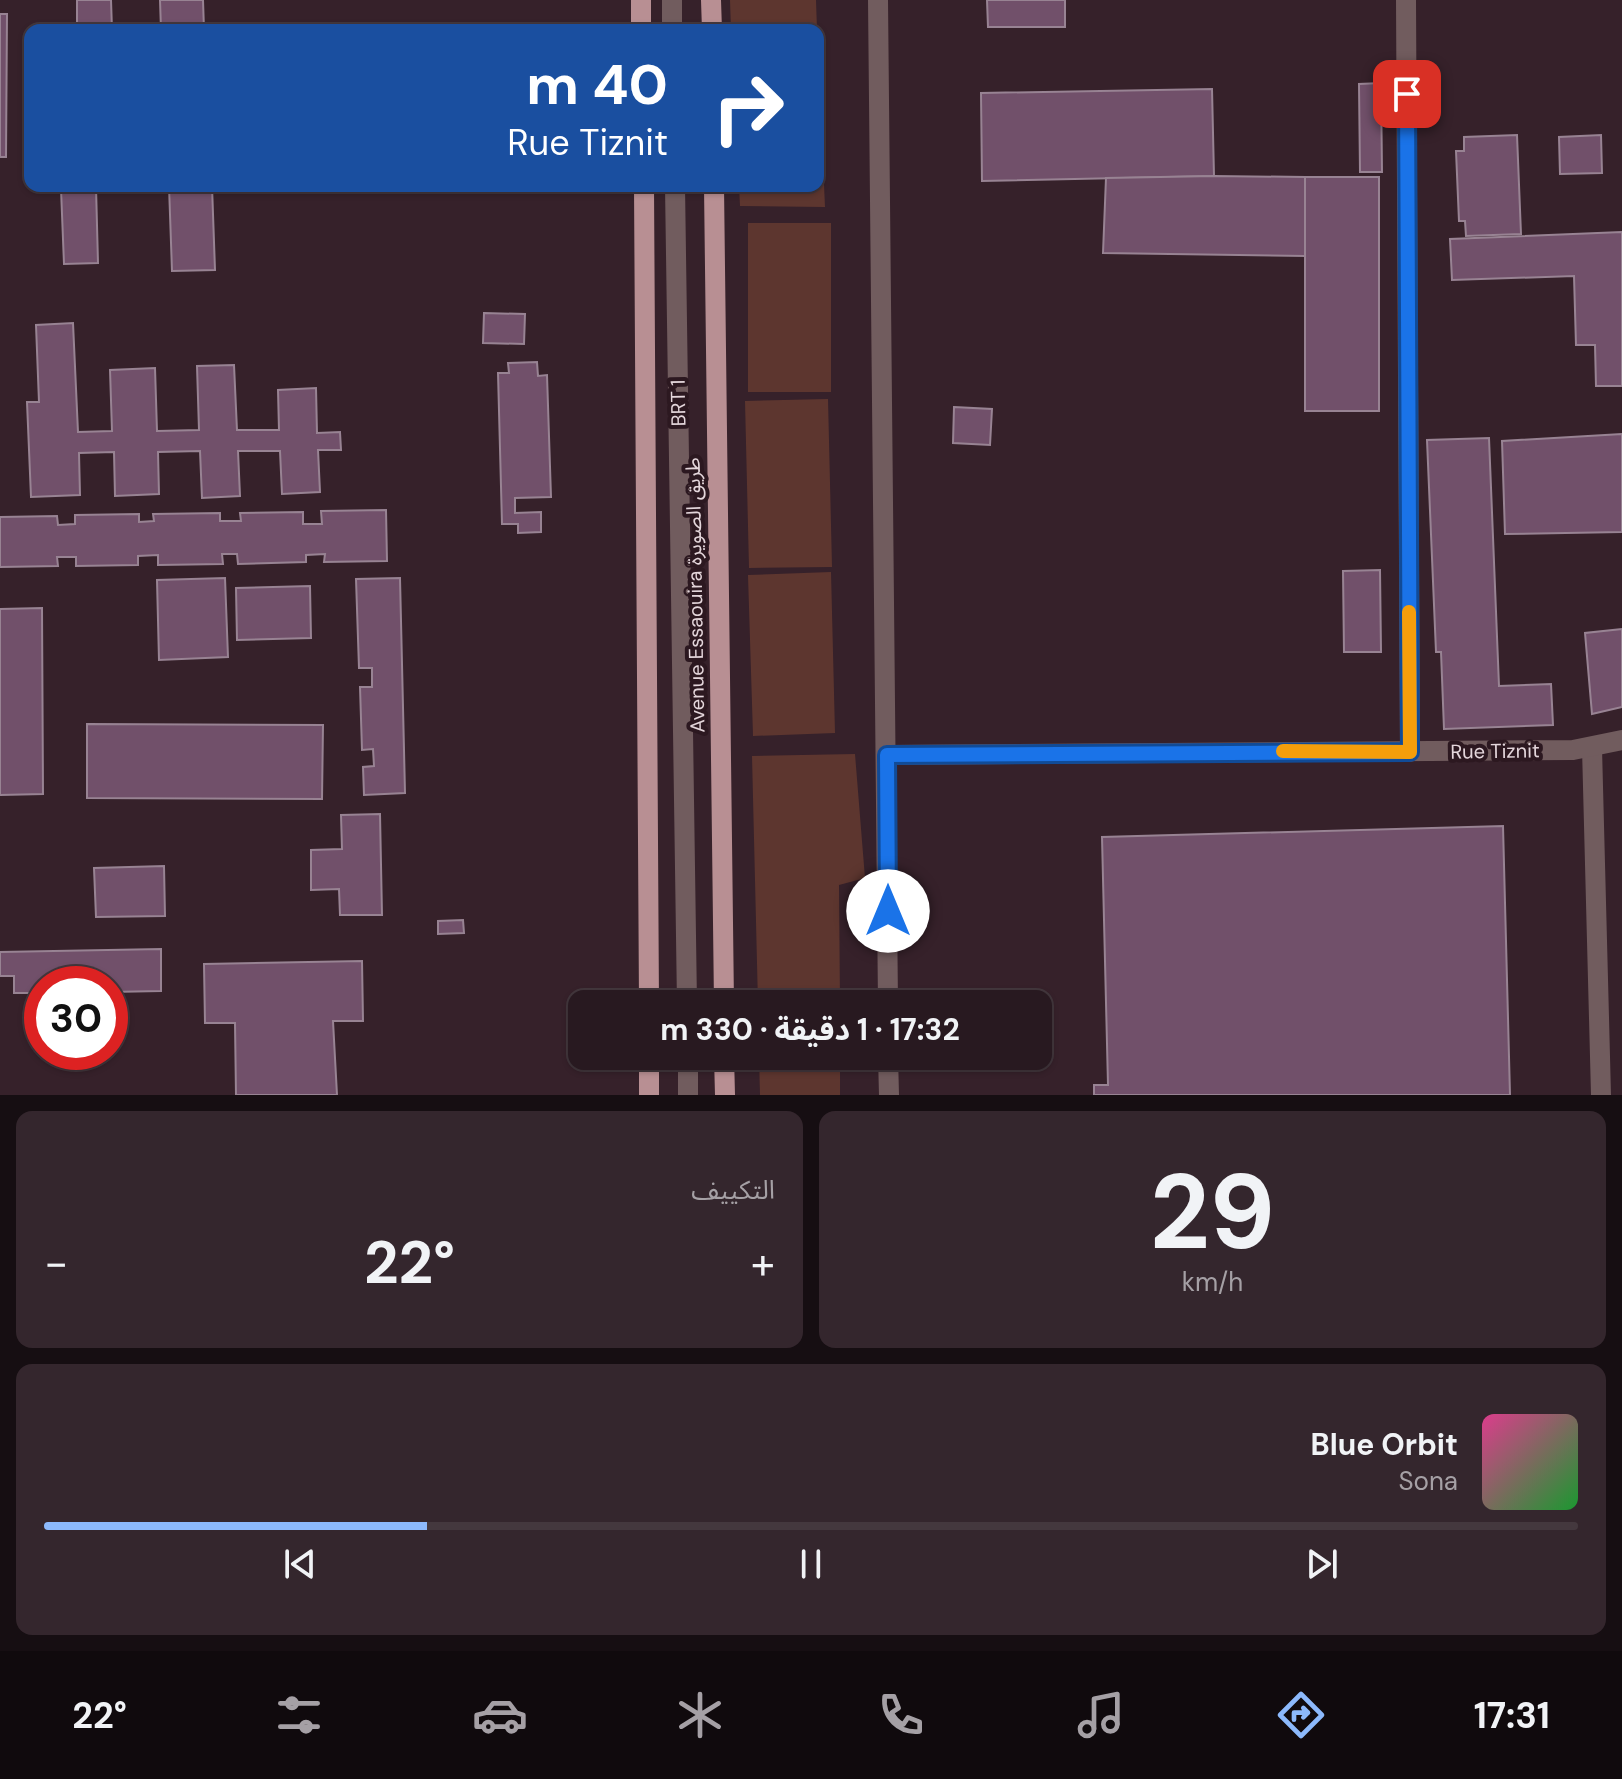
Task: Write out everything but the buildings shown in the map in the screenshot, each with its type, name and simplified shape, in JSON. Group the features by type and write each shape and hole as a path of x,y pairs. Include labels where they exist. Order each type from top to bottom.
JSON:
{"main road":[{"path":"641,0 641,24"},
{"path":"711,0 712,24"},
{"path":"644,192 649,990"},
{"name":"Avenue Essaouira طريق الصويرة","path":"714,192 724,990"},
{"path":"649,1070 649,1095"},
{"path":"724,1070 725,1095"}],"street":[{"path":"672,0 672,24"},
{"path":"878,0 888,990"},
{"path":"1406,0 1410,752"},
{"name":"BRT 1","path":"675,192 687,990"},
{"name":"Rue Tiznit","path":"887,755 1410,752 1592,748 1622,740"},
{"path":"1592,748 1601,1095"},
{"path":"1600,1036 1622,1035"},
{"path":"688,1070 688,1095"},
{"path":"888,1070 889,1095"}],"shaded area":[{"path":"730,0 816,0 817,24 731,24"},
{"path":"824,184 825,207 740,206 739,192 824,192"},
{"path":"748,223 831,223 831,392 748,392"},
{"path":"828,399 832,567 749,568 745,401"},
{"path":"831,572 835,733 753,736 748,575"},
{"path":"855,754 865,878 839,885 840,990 758,990 752,756"},
{"path":"759,1070 840,1070 840,1095 760,1095"}],"slow traffic":[{"path":"1283,751 1410,752 1409,612"}],"route":[{"path":"888,911 887,755 1410,752 1407,94"}]}
